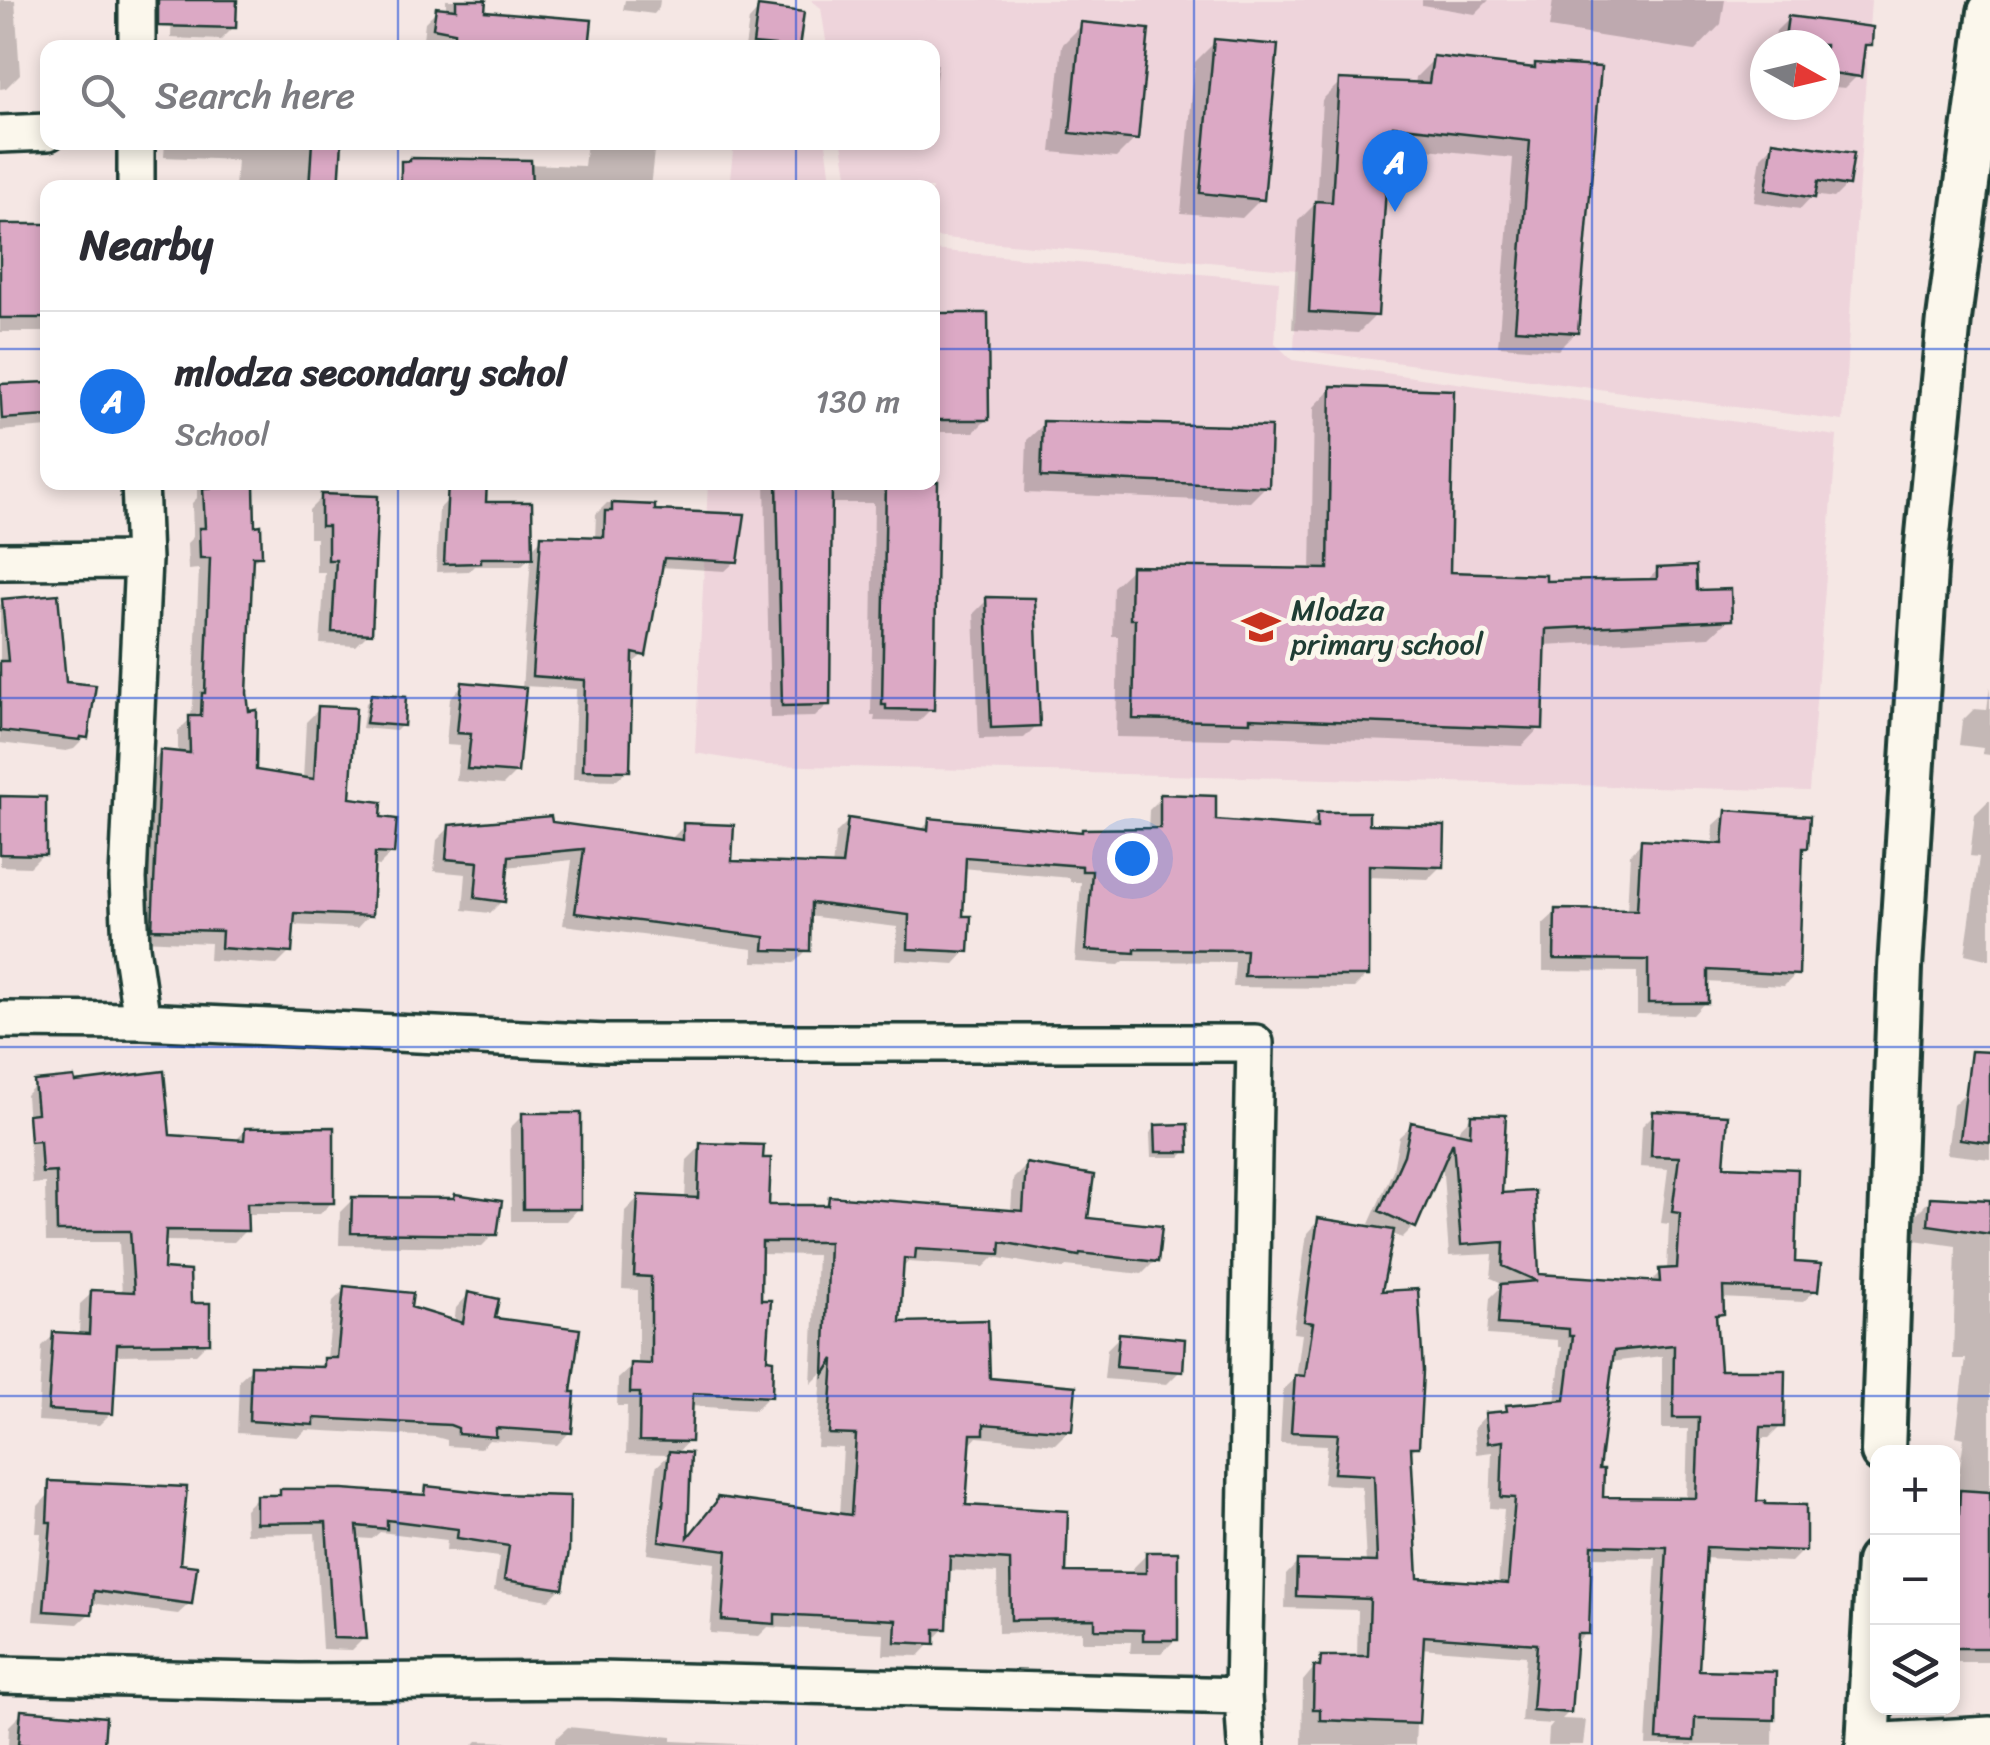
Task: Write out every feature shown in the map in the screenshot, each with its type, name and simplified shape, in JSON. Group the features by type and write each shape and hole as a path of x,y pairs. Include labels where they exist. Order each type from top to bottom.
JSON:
{"street":[{"path":"137,40 138,0"},
{"path":"1883,1445 1900,968 1926,556 1948,319 1990,12"},
{"path":"0,134 40,132"},
{"path":"136,150 136,180"},
{"path":"140,490 142,560 128,879 131,947 142,1022"},
{"path":"0,561 142,560"},
{"path":"0,1020 142,1022 606,1043 1255,1043 1243,1696 1246,1745"},
{"path":"1875,1625 1868,1744 1990,1734"},
{"path":"0,1675 299,1682 618,1681 1243,1696"}],"shaded area":[{"path":"811,0 1871,0 1843,421 1294,349 1298,270 940,238 940,180 848,180 843,150 940,150 940,40 826,40 821,8"},
{"path":"733,150 827,150 831,180 730,180"},
{"name":"Mlodza primary school","path":"940,251 1279,281 1275,343 1292,360 1837,436 1809,791 766,765 695,753 708,490 940,490"}],"building":[{"path":"158,0 237,0 236,28 158,26"},
{"path":"456,0 486,0 485,11 592,20 590,40 485,40 454,36 454,32 433,28 436,7 456,9"},
{"path":"758,6 804,12 800,40 754,40"},
{"path":"1788,16 1873,27 1872,45 1865,45 1861,77 1840,74 1840,30 1786,30"},
{"path":"1081,22 1149,29 1138,140 1070,133"},
{"path":"1214,39 1278,45 1264,200 1200,193"},
{"path":"1433,56 1535,68 1535,63 1601,67 1578,333 1515,329 1530,141 1393,126 1378,316 1309,312 1315,201 1332,202 1339,79 1429,83"},
{"path":"1773,141 1854,153 1849,186 1818,181 1815,198 1766,190"},
{"path":"311,150 341,150 340,180 310,180"},
{"path":"531,160 532,180 401,180 401,161"},
{"path":"0,224 40,224 40,318 0,318"},
{"path":"940,313 988,313 989,420 940,420"},
{"path":"40,382 40,417 2,419 0,384"},
{"path":"1331,386 1454,390 1450,572 1546,575 1546,581 1657,579 1657,568 1696,566 1697,590 1731,589 1732,620 1546,629 1543,729 1250,718 1250,722 1133,719 1135,619 1130,619 1131,566 1328,569"},
{"path":"1043,421 1271,427 1269,487 1041,477"},
{"path":"203,490 254,490 255,526 261,525 262,556 253,556 247,693 249,711 257,710 256,770 314,779 318,706 356,708 350,798 382,802 381,817 397,819 394,854 375,853 372,916 295,913 292,953 221,948 222,931 152,929 160,750 190,753 189,716 201,716 205,693 210,558 200,558 199,528 205,528"},
{"path":"448,490 487,490 486,502 532,502 533,558 481,558 481,563 444,564"},
{"path":"777,490 832,490 830,705 782,706"},
{"path":"886,490 938,490 934,710 886,709 882,705"},
{"path":"321,494 378,496 372,634 332,632 336,560 328,560 328,526 321,526"},
{"path":"612,503 655,505 655,510 745,514 738,562 664,558 646,656 633,653 630,771 583,770 585,680 532,676 541,535 604,537 605,511 612,511"},
{"path":"58,594 66,682 96,685 88,738 0,731 0,661 8,661 2,599"},
{"path":"986,597 1035,598 1040,726 991,728"},
{"path":"462,682 526,688 518,773 467,769 471,734 457,733"},
{"path":"371,694 406,697 404,726 366,723"},
{"path":"1160,794 1216,796 1216,820 1317,828 1317,812 1369,812 1369,824 1445,826 1444,867 1369,865 1369,976 1244,976 1246,950 1086,950 1092,871 1082,871 1082,866 966,857 963,916 971,916 969,952 908,949 909,915 811,903 810,951 764,950 765,937 575,913 584,849 509,856 505,902 475,898 478,862 446,859 449,825 551,816 552,822 683,840 683,823 734,825 732,861 842,865 848,818 928,830 929,818 1082,832 1160,828"},
{"path":"0,796 46,797 46,855 0,854"},
{"path":"1726,810 1810,816 1808,848 1803,848 1799,975 1708,970 1708,1003 1648,1003 1648,960 1554,959 1555,909 1637,910 1641,839 1723,844"},
{"path":"1971,1051 1990,1052 1990,1143 1960,1139"},
{"path":"164,1071 170,1135 244,1140 245,1128 334,1127 334,1203 247,1203 248,1231 166,1230 164,1269 190,1271 191,1303 210,1303 210,1343 117,1344 113,1414 48,1410 53,1332 89,1334 91,1290 134,1292 130,1231 57,1231 56,1172 42,1173 40,1141 30,1142 28,1114 37,1113 34,1081 74,1077 75,1082"},
{"path":"1653,1111 1728,1115 1724,1166 1798,1169 1795,1262 1821,1264 1818,1291 1723,1287 1724,1314 1716,1315 1720,1370 1785,1370 1784,1427 1761,1427 1757,1501 1806,1505 1806,1551 1706,1547 1699,1670 1776,1672 1775,1720 1695,1718 1694,1741 1657,1739 1667,1547 1592,1545 1589,1634 1577,1634 1571,1713 1532,1710 1537,1644 1424,1636 1419,1724 1320,1720 1320,1709 1313,1709 1314,1666 1320,1667 1321,1656 1368,1656 1370,1599 1296,1596 1297,1560 1377,1562 1374,1475 1334,1473 1338,1434 1291,1432 1295,1375 1305,1376 1313,1323 1304,1321 1318,1218 1394,1230 1382,1291 1418,1289 1423,1371 1419,1447 1411,1447 1418,1578 1508,1584 1515,1498 1501,1497 1503,1441 1488,1443 1485,1413 1507,1411 1506,1405 1565,1400 1573,1336 1569,1336 1569,1329 1498,1324 1501,1284 1537,1281 1503,1266 1504,1242 1461,1245 1453,1142 1416,1228 1379,1211 1404,1155 1411,1122 1470,1135 1471,1114 1506,1115 1502,1193 1535,1191 1539,1274 1660,1282 1659,1269 1677,1268 1680,1213 1672,1212 1679,1157 1651,1156","holes":["1674,1345 1673,1418 1699,1418 1696,1498 1603,1497 1604,1469 1599,1469 1614,1351"]},
{"path":"522,1113 581,1113 581,1209 523,1209"},
{"path":"1188,1124 1189,1152 1156,1152 1155,1125"},
{"path":"700,1143 764,1145 763,1158 771,1158 769,1205 828,1205 829,1196 1023,1211 1026,1163 1094,1175 1088,1218 1162,1226 1158,1262 1080,1253 1079,1256 1001,1242 1000,1254 916,1249 915,1259 904,1258 900,1322 988,1320 990,1378 1076,1386 1072,1431 984,1424 984,1434 971,1434 966,1505 1068,1511 1066,1572 1146,1573 1146,1552 1178,1552 1178,1640 1143,1640 1143,1630 1095,1629 1095,1619 1011,1620 1010,1560 950,1556 947,1629 935,1629 935,1644 895,1642 896,1620 775,1614 775,1624 722,1620 727,1550 659,1541 669,1451 691,1453 688,1537 717,1497 851,1515 856,1435 829,1434 834,1359 824,1375 829,1242 762,1242 761,1300 771,1300 767,1359 773,1360 772,1397 693,1393 691,1442 639,1441 640,1393 630,1393 631,1363 651,1364 651,1277 634,1276 638,1195 698,1198"},
{"path":"455,1194 502,1201 497,1235 351,1233 352,1197 454,1198"},
{"path":"1930,1197 1990,1200 1990,1234 1928,1225"},
{"path":"344,1286 413,1293 411,1307 463,1323 468,1292 499,1299 495,1318 580,1329 571,1392 575,1392 572,1433 496,1428 496,1437 458,1434 458,1428 450,1425 314,1418 314,1425 249,1421 251,1365 324,1367 324,1358 337,1358"},
{"path":"1119,1333 1185,1339 1183,1372 1116,1367"},
{"path":"49,1481 187,1487 180,1564 197,1566 192,1604 94,1591 92,1614 44,1611 51,1522 47,1522"},
{"path":"426,1486 570,1496 569,1551 563,1589 504,1580 509,1546 457,1538 458,1529 387,1520 387,1529 357,1526 367,1639 333,1638 326,1522 256,1523 256,1495 280,1495 280,1489 343,1489 425,1495"},
{"path":"1960,1490 1990,1492 1990,1648 1960,1648"},
{"path":"21,1710 106,1717 104,1745 18,1745"}],"place":[{"name":"mlodza secondary schol","path":"1395,212"},
{"name":"Mlodza primary school","path":"1261,627"}]}
